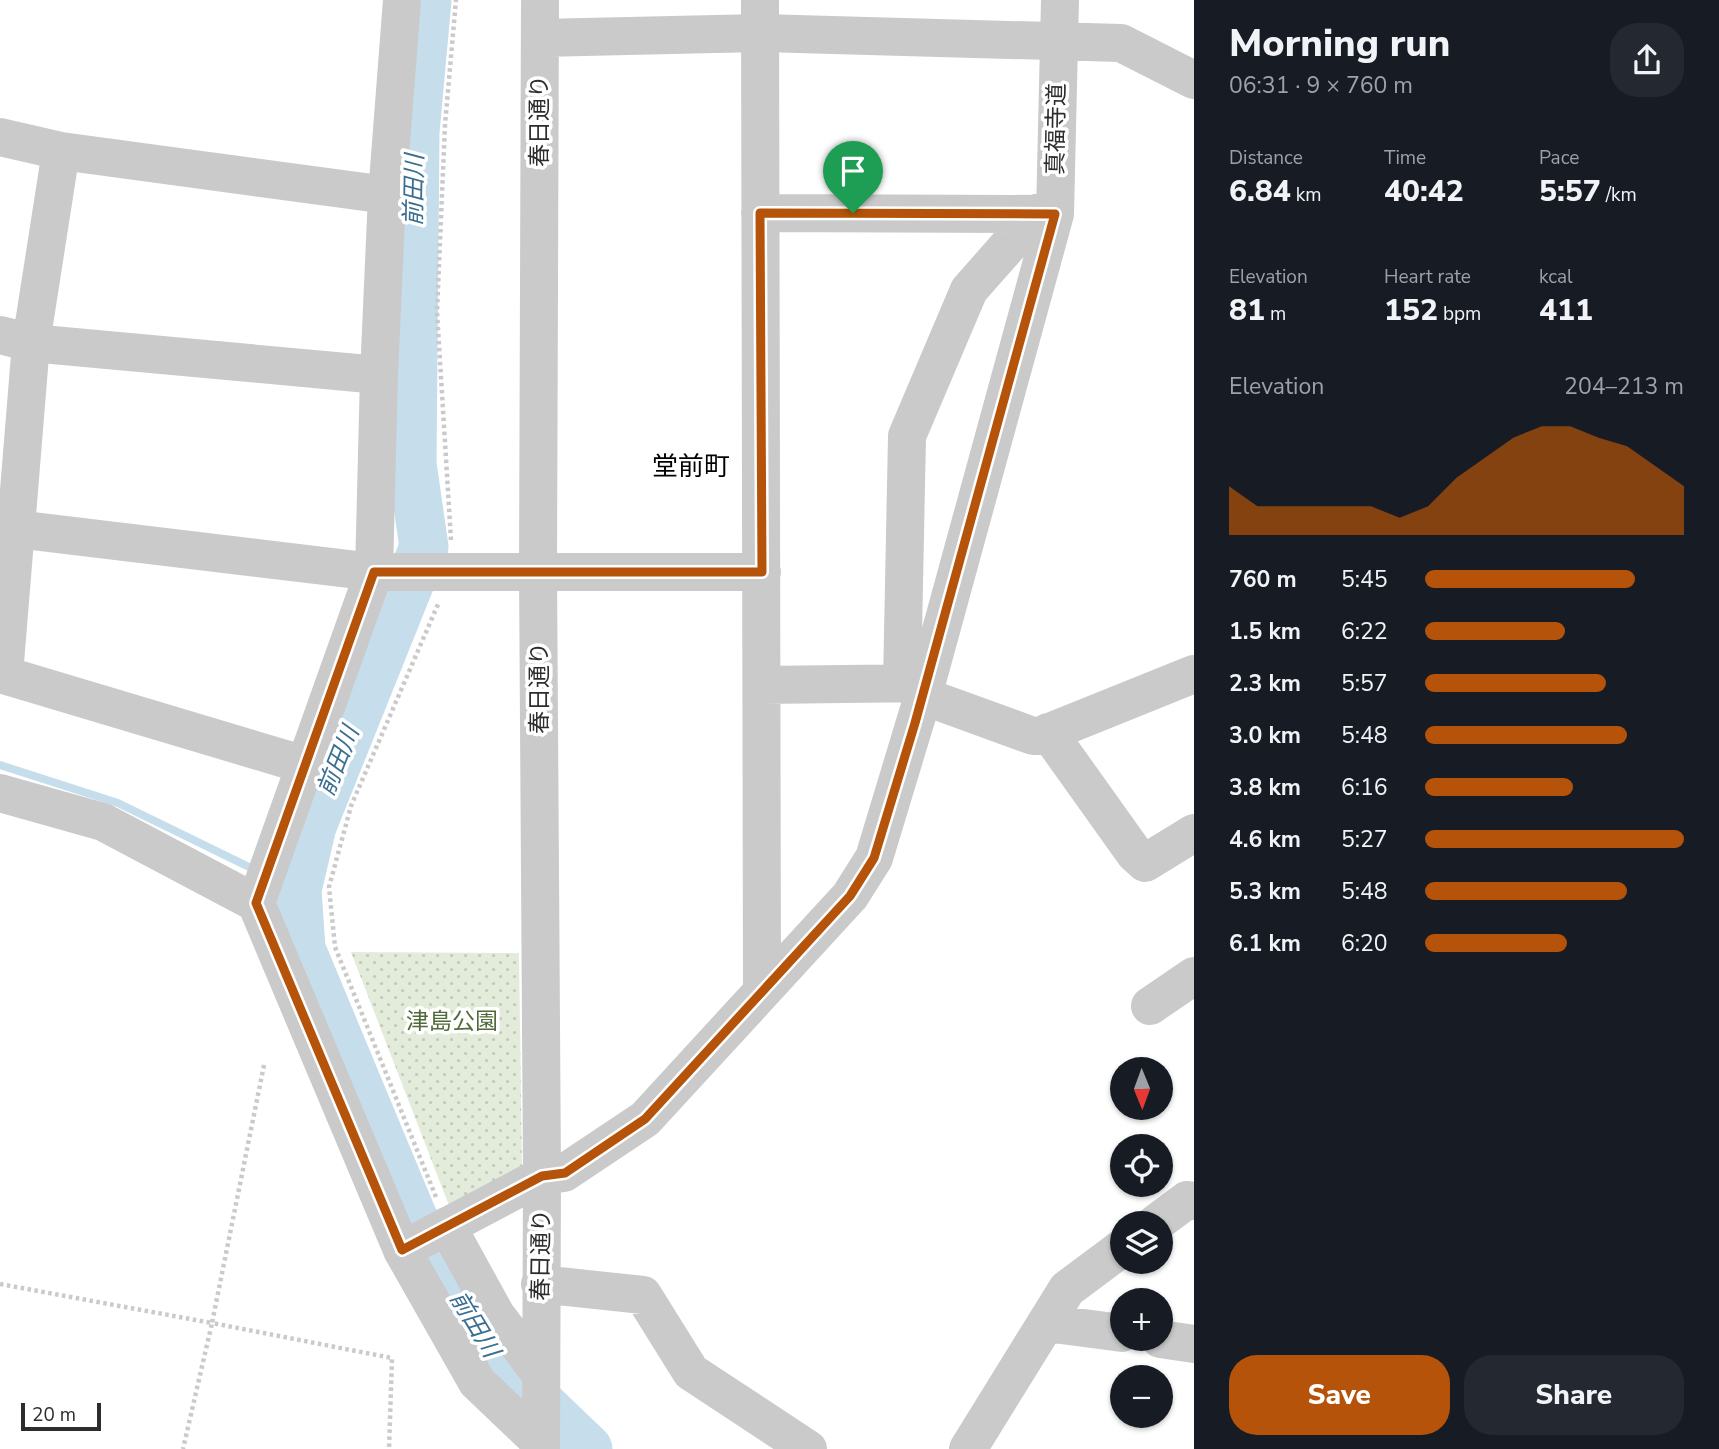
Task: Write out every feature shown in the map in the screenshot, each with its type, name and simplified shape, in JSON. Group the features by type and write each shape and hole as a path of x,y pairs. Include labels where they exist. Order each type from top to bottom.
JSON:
{"street":[{"path":"256,903 374,572 387,195 402,0"},
{"name":"春日通り","path":"540,0 538,570 541,1446"},
{"name":"真福寺道","path":"402,1250 542,1176 565,1173 645,1119 850,896 866,874 874,858 917,688 1046,214 1060,0"},
{"path":"760,16 762,990"},
{"path":"540,38 760,16 1121,43 1194,80"},
{"path":"0,137 61,150 387,195"},
{"path":"61,150 16,339 7,528 4,675 305,765"},
{"path":"760,213 1046,214"},
{"path":"917,688 907,436 969,290 1046,214"},
{"path":"16,339 379,375"},
{"path":"7,528 374,572 762,572"},
{"path":"762,685 917,688 1033,736 1194,674"},
{"path":"1048,732 1135,854 1145,863 1194,833"},
{"path":"0,793 103,822 256,903 402,1250 477,1382 541,1446"},
{"path":"1150,1006 1194,976"},
{"path":"1172,1211 1187,1200 1194,1201"},
{"path":"447,1226 496,1315 541,1375"},
{"path":"968,1449 1067,1289 1110,1257"},
{"path":"540,1284 643,1295 691,1372 808,1449"},
{"path":"1046,1323 1110,1331"},
{"path":"1173,1341 1194,1344"}],"path":[{"path":"447,1226 335,947 329,887 351,806 453,571 437,312 445,125 456,0"},
{"path":"183,1449 212,1323 264,1065"},
{"path":"0,1284 392,1358 389,1449"}],"green space":[{"name":"津島公園","path":"351,952 519,953 522,1170 450,1208"}],"waterway":[{"name":"前田川","path":"427,0 415,132 412,464 424,547 312,826 297,890 301,949 413,1218 494,1359 588,1449"},
{"path":"0,765 118,803 255,870"},
{"path":"276,880 297,890"}],"district":[{"name":"堂前町","path":"691,466"}],"route":[{"path":"760,213 853,213 1055,214 923,696 874,858 850,896 645,1119 565,1173 542,1176 402,1250 256,903 374,572 762,572 760,213"}]}
